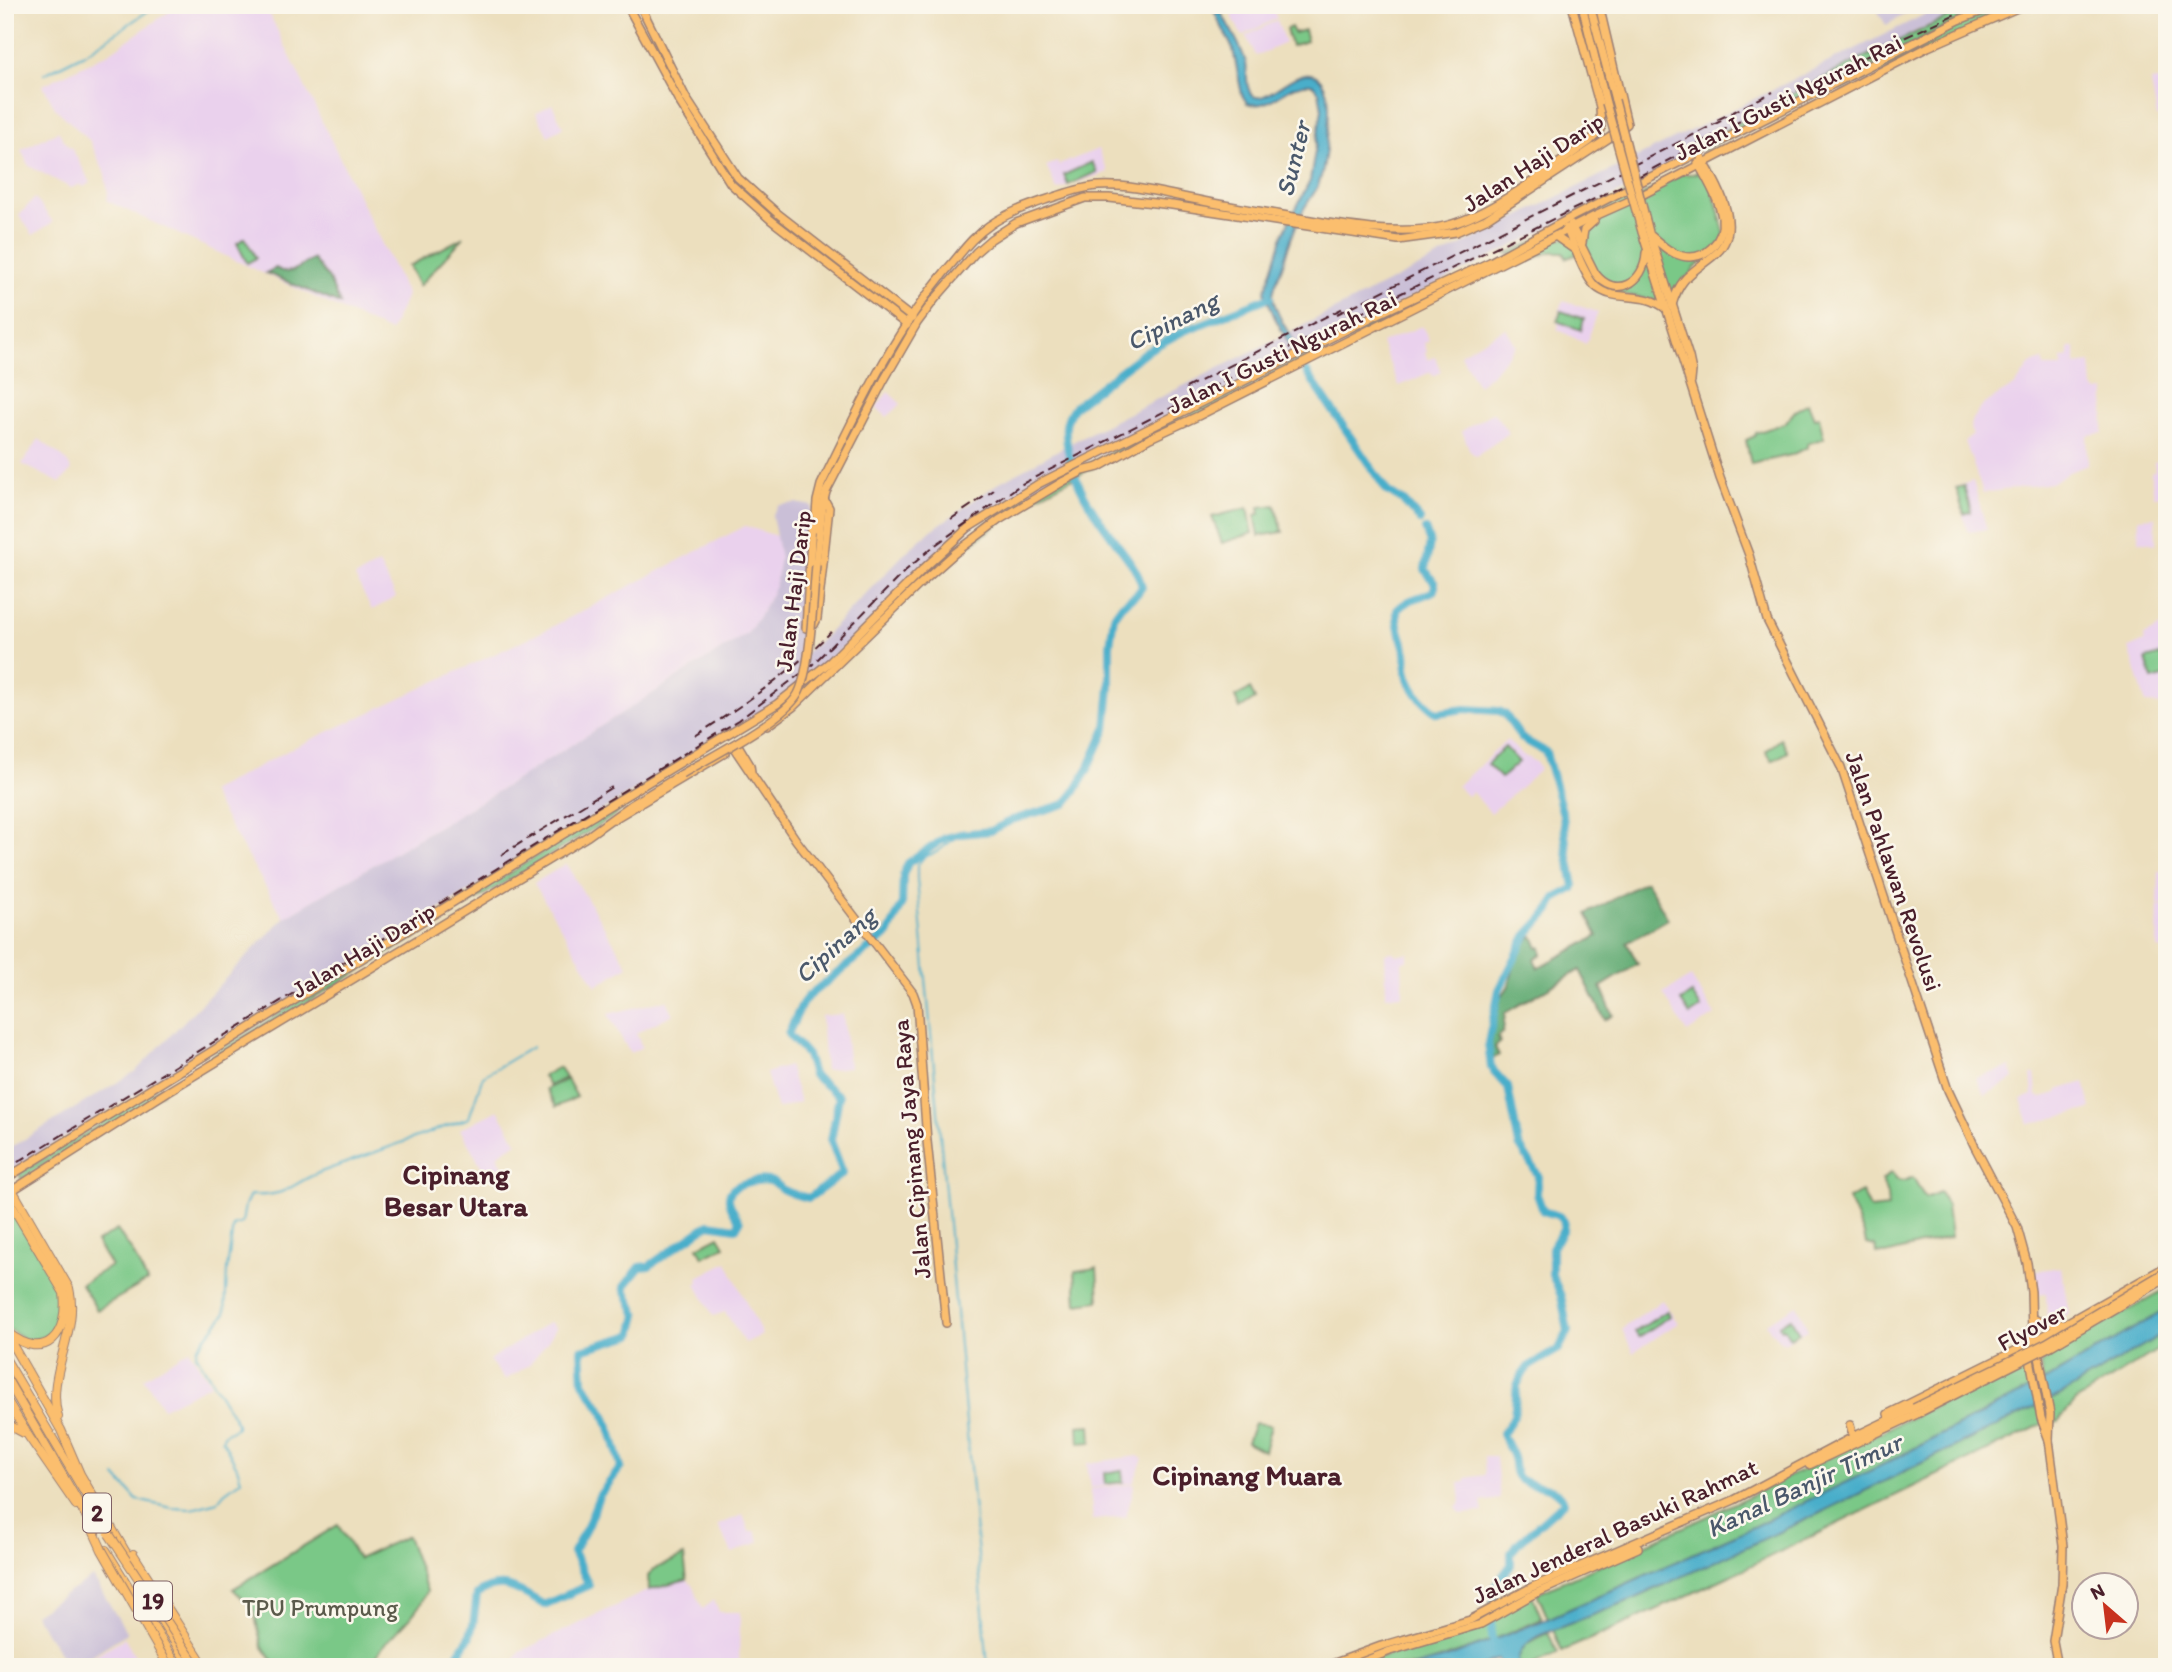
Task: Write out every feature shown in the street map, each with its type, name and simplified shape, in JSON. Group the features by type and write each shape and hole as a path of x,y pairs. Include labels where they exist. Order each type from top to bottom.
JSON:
{"highway":[{"path":"5,1179 7,1193 64,1293 66,1312 62,1329 54,1339 45,1343 27,1344 5,1332"},
{"path":"7,1193 71,1295 73,1308 56,1380 55,1408 61,1430"},
{"path":"5,1332 61,1430 87,1486 194,1667"},
{"name":"2","path":"5,1357 109,1534"},
{"name":"2","path":"5,1376 92,1528 178,1667"},
{"path":"5,1397 29,1437 80,1510 171,1667"},
{"path":"5,1423 29,1437"},
{"path":"96,1495 205,1667"},
{"name":"19","path":"92,1528 102,1550 171,1667"},
{"name":"19","path":"109,1534 194,1667"}],"main road":[{"path":"627,5 679,101 731,184 764,215 806,241 916,326"},
{"path":"640,5 686,97 731,170 806,241"},
{"name":"Jalan Haji Darip","path":"1299,222 1395,230 1447,226 1493,205 1590,141 1601,130 1602,119 1572,5"},
{"path":"1555,236 1579,248 1597,277 1606,284 1617,287 1632,282 1641,273 1646,261 1647,235 1581,5"},
{"path":"1590,5 1611,102"},
{"name":"Jalan Haji Darip","path":"5,1179 594,815 636,797 775,718 795,699 804,677 821,485 888,352 908,320 932,286 976,236 991,224 1055,197 1093,186 1117,186 1228,210 1398,240 1456,232 1486,219 1627,124 1599,5"},
{"name":"Jalan I Gusti Ngurah Rai","path":"594,815 776,704 857,640 971,540 1062,477 1191,406 1568,225 1697,154 1948,26 1997,5"},
{"name":"Jalan I Gusti Ngurah Rai","path":"1078,470 1099,467 1150,438 1555,236 1568,225 1598,216 1637,198 1928,47 2024,5"},
{"path":"1568,225 1591,280 1599,289 1612,294 1650,299 1669,307 1683,280 1719,251 1726,237 1727,214 1697,154"},
{"path":"1647,235 1669,251 1687,257 1702,254 1714,246 1721,233 1722,220 1709,178 1718,156"},
{"path":"1681,174 1697,174 1709,178"},
{"name":"Jalan Haji Darip","path":"820,500 916,326 935,299 991,239 1016,223 1085,198 1133,199 1228,210"},
{"path":"1579,248 1584,230 1598,216"},
{"name":"Jalan Pahlawan Revolusi","path":"1647,235 1669,307 1691,364 1691,382 1720,478 1752,566 1767,620 1841,767 1948,1090 2017,1227 2027,1263 2035,1344 2050,1414 2049,1440 2063,1546 2062,1584 2053,1641 2058,1667"},
{"path":"1191,406 1189,413 1193,418"},
{"path":"1176,414 1183,416 1181,424"},
{"path":"820,500 829,508 817,618 814,625 806,628 813,509 820,500"},
{"name":"Jalan I Gusti Ngurah Rai","path":"614,819 779,719 857,640"},
{"name":"Jalan Cipinang Jaya Raya","path":"736,746 796,840 911,989 917,1004 927,1141 946,1323"},
{"name":"Jalan Haji Darip","path":"7,1193 167,1092 507,886 614,819 681,772"},
{"path":"499,874 496,885 507,886"},
{"path":"476,888 488,889 489,894 485,899"},
{"path":"2035,1344 2066,1322 2166,1273"},
{"path":"2035,1344 2066,1339 2139,1298 2166,1273"},
{"name":"Flyover","path":"1915,1411 2051,1346 2166,1273"},
{"path":"2018,1348 2030,1332 2032,1318 2045,1324 2066,1322"},
{"path":"2066,1322 2058,1334 2066,1339"},
{"name":"Jalan Pahlawan Revolusi","path":"2035,1344 2030,1359 2032,1373 2041,1418 2049,1440"},
{"name":"Jalan Jenderal Basuki Rahmat","path":"1891,1419 1910,1419 2019,1365 2030,1359 2035,1344"},
{"name":"Jalan Jenderal Basuki Rahmat","path":"1509,1603 1706,1517 1891,1419 1978,1369 2018,1348 2035,1344"},
{"path":"1978,1369 2002,1361 2006,1369 2003,1373"},
{"path":"2019,1365 2032,1373"},
{"name":"Jalan Jenderal Basuki Rahmat","path":"1349,1667 1473,1623 1509,1603 1734,1500 1853,1437 1915,1411"},
{"path":"1850,1425 1853,1437"},
{"name":"Jalan Jenderal Basuki Rahmat","path":"1324,1667 1381,1646 1473,1623"}],"shaded area":[{"path":"179,5 265,5 407,295 390,332 107,201 105,174 90,141 55,108 43,85 109,53"},
{"path":"1249,5 1270,5 1277,18 1242,36 1231,14"},
{"path":"1874,5 1922,5 1886,25"},
{"path":"1944,5 1975,5 1918,30 1792,94 1693,148 1702,151 1078,465 980,520 854,638 777,704 5,1174 5,1151 136,1071 284,918 510,784 748,633 775,586 780,558 772,515 779,505 796,503 812,506 799,658 823,638 906,552 929,532 1000,482 1082,437"},
{"path":"1277,20 1285,43 1256,56 1246,36"},
{"path":"2167,79 2167,117 2157,117 2151,81"},
{"path":"552,104 563,127 548,136 536,113"},
{"path":"58,131 71,147 91,183 71,188 29,166 21,150"},
{"path":"1098,149 1108,172 1057,190 1046,166 1057,162 1059,165"},
{"path":"35,198 53,222 33,235 19,215"},
{"path":"1563,301 1598,312 1586,344 1557,329 1559,326 1556,320"},
{"path":"1422,326 1429,340 1424,343 1425,353 1428,360 1435,357 1441,372 1433,376 1431,372 1399,386 1381,343"},
{"path":"1506,328 1516,345 1494,372 1478,385 1460,354"},
{"path":"2069,347 2075,347 2075,365 2091,363 2093,387 2097,392 2105,391 2103,433 2087,435 2088,465 2051,483 1983,493 1965,441 1973,435 1970,429 1973,419 1984,404 2016,385 2030,364 2043,360 2044,367 2062,367 2062,359 2069,357"},
{"path":"888,392 901,404 887,417 876,407"},
{"path":"1493,412 1509,433 1476,456 1470,451 1462,431"},
{"path":"39,439 65,459 72,470 60,483 22,464"},
{"path":"2167,460 2167,494 2154,496 2151,472 2155,471 2154,462"},
{"path":"1973,481 1987,530 1967,531 1956,487"},
{"path":"2155,517 2156,544 2138,541 2139,518"},
{"path":"745,526 776,536 780,558 775,586 748,633 510,784 284,918 210,792 291,749 546,630"},
{"path":"379,564 396,597 372,610 355,577"},
{"path":"2164,626 2167,631 2167,705 2146,704 2129,648 2145,641 2143,636"},
{"path":"1507,740 1521,754 1536,762 1540,770 1491,813 1472,792 1467,796 1457,786"},
{"path":"566,864 628,966 596,986 534,883"},
{"path":"2159,871 2167,872 2167,905 2158,905"},
{"path":"2158,906 2167,907 2167,950 2157,949"},
{"path":"1394,952 1395,955 1408,953 1408,961 1402,962 1403,995 1386,996 1385,953"},
{"path":"1691,977 1715,1015 1687,1033 1663,993"},
{"path":"667,1000 673,1014 636,1033 642,1047 630,1053 608,1014"},
{"path":"843,1014 849,1067 825,1070 821,1016"},
{"path":"789,1066 800,1102 777,1109 766,1073"},
{"path":"2010,1067 2014,1079 1985,1095 1976,1078"},
{"path":"2031,1074 2035,1074 2037,1096 2043,1097 2085,1082 2091,1109 2029,1124 2021,1099 2033,1095"},
{"path":"498,1110 517,1142 497,1155 505,1170 488,1178 460,1129"},
{"path":"727,1262 762,1335 745,1343 725,1312 713,1316 696,1284 699,1282 698,1277"},
{"path":"2061,1267 2069,1314 2047,1322 2046,1293 2037,1294 2034,1271"},
{"path":"1662,1300 1678,1323 1633,1353 1622,1329"},
{"path":"1797,1305 1808,1330 1784,1343 1766,1323"},
{"path":"550,1322 556,1328 548,1341 529,1365 505,1380 489,1360"},
{"path":"189,1350 211,1384 163,1408 144,1378"},
{"path":"1138,1456 1143,1459 1133,1483 1090,1488 1087,1463"},
{"path":"1484,1457 1496,1457 1500,1499 1481,1502 1483,1512 1461,1514 1456,1508 1461,1502 1459,1483 1466,1482 1466,1478 1485,1475"},
{"path":"1135,1484 1126,1517 1093,1520 1090,1489"},
{"path":"743,1515 749,1531 755,1531 760,1542 732,1553 718,1525"},
{"path":"93,1577 127,1633 69,1667 34,1614"},
{"path":"687,1580 703,1609 714,1599 719,1612 740,1612 739,1667 510,1667 519,1652 649,1590"},
{"path":"124,1638 142,1667 75,1667"}],"green space":[{"path":"1976,5 1998,5 1959,20 1702,151 1692,148 1832,73"},
{"path":"2005,5 2024,5 1842,91 1839,84 1960,23"},
{"path":"1291,27 1294,33 1304,30 1307,41 1291,46 1286,29"},
{"path":"1092,162 1097,172 1068,185 1064,175"},
{"path":"1707,167 1726,239 1695,268 1672,305 1640,196 1681,174 1696,174"},
{"path":"1625,195 1628,202 1633,199 1666,310 1656,301 1599,289 1578,254 1567,258 1563,252 1550,252 1521,264 1516,256 1508,254 1565,226 1567,230 1556,236 1563,239 1588,225 1573,227 1570,223"},
{"path":"464,237 419,286 409,266"},
{"path":"245,238 256,258 247,263 237,243"},
{"path":"313,259 329,279 340,304 266,273 276,268 291,271"},
{"path":"1460,279 1462,283 1193,418 1189,411"},
{"path":"1561,311 1584,319 1581,330 1557,321"},
{"path":"1808,403 1814,418 1819,417 1824,438 1807,444 1808,447 1791,455 1751,464 1746,440 1756,433 1785,423 1795,411"},
{"path":"1182,415 1184,420 1027,502 926,578 922,574 982,526 1023,498"},
{"path":"1964,486 1971,512 1964,514 1956,488"},
{"path":"1275,505 1283,532 1259,536 1255,515 1260,514 1259,507"},
{"path":"1248,508 1253,533 1222,543 1212,517"},
{"path":"2161,655 2167,676 2152,680 2146,659"},
{"path":"1250,689 1255,699 1240,709 1235,697"},
{"path":"1781,739 1788,752 1772,761 1766,751"},
{"path":"1505,747 1519,762 1501,778 1487,764"},
{"path":"632,801 614,816 466,906 463,900 483,889 499,874 497,881 620,804"},
{"path":"1646,881 1668,919 1627,943 1638,964 1601,987 1613,1015 1605,1020 1580,970 1505,1013 1503,1032 1498,1036 1500,1043 1495,1047 1499,1055 1493,1059 1493,1016 1499,999 1509,985 1523,945 1533,936 1538,948 1541,947 1542,954 1534,959 1538,968 1598,936 1587,914"},
{"path":"417,929 420,934 208,1063 205,1059"},
{"path":"1692,994 1701,1008 1690,1015 1681,1001"},
{"path":"559,1067 565,1078 549,1086 543,1076"},
{"path":"567,1079 577,1097 556,1107 546,1089"},
{"path":"160,1087 162,1092 21,1179 19,1174"},
{"path":"1891,1172 1898,1180 1904,1181 1913,1177 1925,1198 1940,1192 1947,1206 1951,1237 1886,1254 1877,1253 1875,1246 1866,1244 1848,1199 1862,1192 1870,1209 1888,1207 1882,1180"},
{"path":"5,1198 64,1293 57,1331 30,1342 5,1327"},
{"path":"117,1230 132,1251 147,1281 97,1310 81,1284 111,1266 96,1242"},
{"path":"719,1236 725,1246 703,1257 698,1247"},
{"path":"1097,1268 1099,1301 1077,1304 1075,1271"},
{"path":"2167,1288 2167,1344 2077,1400 2058,1421 2050,1423 2040,1364 2052,1354"},
{"path":"1667,1311 1670,1316 1639,1337 1635,1332"},
{"path":"1791,1318 1799,1333 1790,1338 1779,1325"},
{"path":"2019,1365 2031,1369 2043,1424 1744,1569 1562,1651 1537,1593 1706,1517"},
{"path":"1254,1423 1271,1425 1264,1451 1247,1442"},
{"path":"1091,1425 1092,1442 1079,1443 1078,1426"},
{"path":"1122,1470 1123,1482 1105,1484 1104,1473"},
{"name":"TPU Prumpung","path":"338,1525 358,1559 407,1536 427,1591 416,1611 383,1647 369,1667 278,1667 262,1646 253,1608 233,1589"},
{"path":"684,1556 687,1580 649,1590 648,1576 654,1569"},
{"path":"1532,1595 1542,1619 1481,1645 1418,1666 1349,1667 1481,1624"},
{"path":"1548,1633 1558,1653 1528,1667 1517,1667 1520,1654 1526,1645"}],"water":[{"path":"1211,5 1217,5 1241,48 1252,95 1263,96 1294,78 1314,74 1322,81 1328,97 1328,129 1320,179 1298,220 1273,295 1279,316 1301,352 1295,355 1274,316 1265,292 1284,232 1310,181 1322,109 1319,92 1312,84 1303,84 1264,103 1247,103 1242,95 1233,49"},
{"path":"2167,1309 2167,1331 2064,1393 1818,1514 1631,1600 1538,1636 1523,1648 1518,1667 1503,1667 1498,1659 1477,1667 1411,1667 1449,1657 1552,1617 1744,1531 1888,1462 2039,1384"}],"waterway":[{"path":"44,74 86,53 157,5"},
{"name":"Cipinang","path":"450,1667 469,1638 477,1594 495,1586 503,1586 519,1591 544,1605 589,1585 573,1552 587,1527 599,1496 621,1467 604,1413 583,1382 581,1350 632,1335 637,1315 624,1287 640,1267 649,1266 709,1224 736,1228 740,1222 729,1200 735,1188 755,1181 768,1181 798,1196 809,1198 843,1173 831,1141 839,1096 813,1075 807,1055 788,1034 802,1004 808,996 888,934 902,905 903,875 908,863 945,838 991,831 1012,820 1065,804 1088,769 1106,729 1114,616 1142,587 1134,567 1091,507 1075,475 1066,433 1071,412 1075,406 1145,352 1184,331 1270,297"},
{"name":"Sunter","path":"1306,371 1387,491 1404,502 1420,520"},
{"path":"1425,529 1430,543 1425,569 1435,584 1435,590 1407,602 1397,610 1410,683 1421,700 1437,713 1465,709 1499,711 1505,714 1521,738 1546,752 1563,815 1574,886 1556,898 1550,910 1526,936 1499,990 1488,1043 1491,1068 1508,1087 1519,1145 1538,1175 1537,1194 1543,1211 1559,1216 1564,1221 1563,1229 1552,1248 1552,1275 1561,1296 1568,1331 1559,1349 1528,1367 1523,1374 1517,1385 1514,1416 1502,1434 1513,1458 1518,1478 1552,1489 1564,1502 1517,1544 1511,1553 1511,1565 1495,1586 1491,1637 1497,1646"},
{"path":"960,834 937,852 924,857 917,865 917,879 988,1667"},
{"path":"116,1476 137,1500 172,1508 192,1509 217,1502 241,1480 222,1439 237,1427 237,1423 196,1354 197,1348 225,1314 233,1226 242,1223 250,1195 282,1192 321,1172 469,1118 483,1076 532,1047"}],"railway":[{"path":"5,1170 739,720 812,665 905,571 934,546 1020,485 1299,343 1623,185 1775,102 1975,5"},
{"path":"1717,120 1773,92"},
{"path":"1337,314 1725,119"},
{"path":"1186,388 1345,307"},
{"path":"951,519 994,490"},
{"path":"695,736 766,688 831,632"},
{"path":"501,855 612,787"}],"district":[{"name":"Cipinang Besar Utara","path":"456,1190"},
{"name":"Cipinang Muara","path":"1247,1475"}],"water label":[{"name":"Kanal Banjir Timur","path":"1804,1485"}]}
